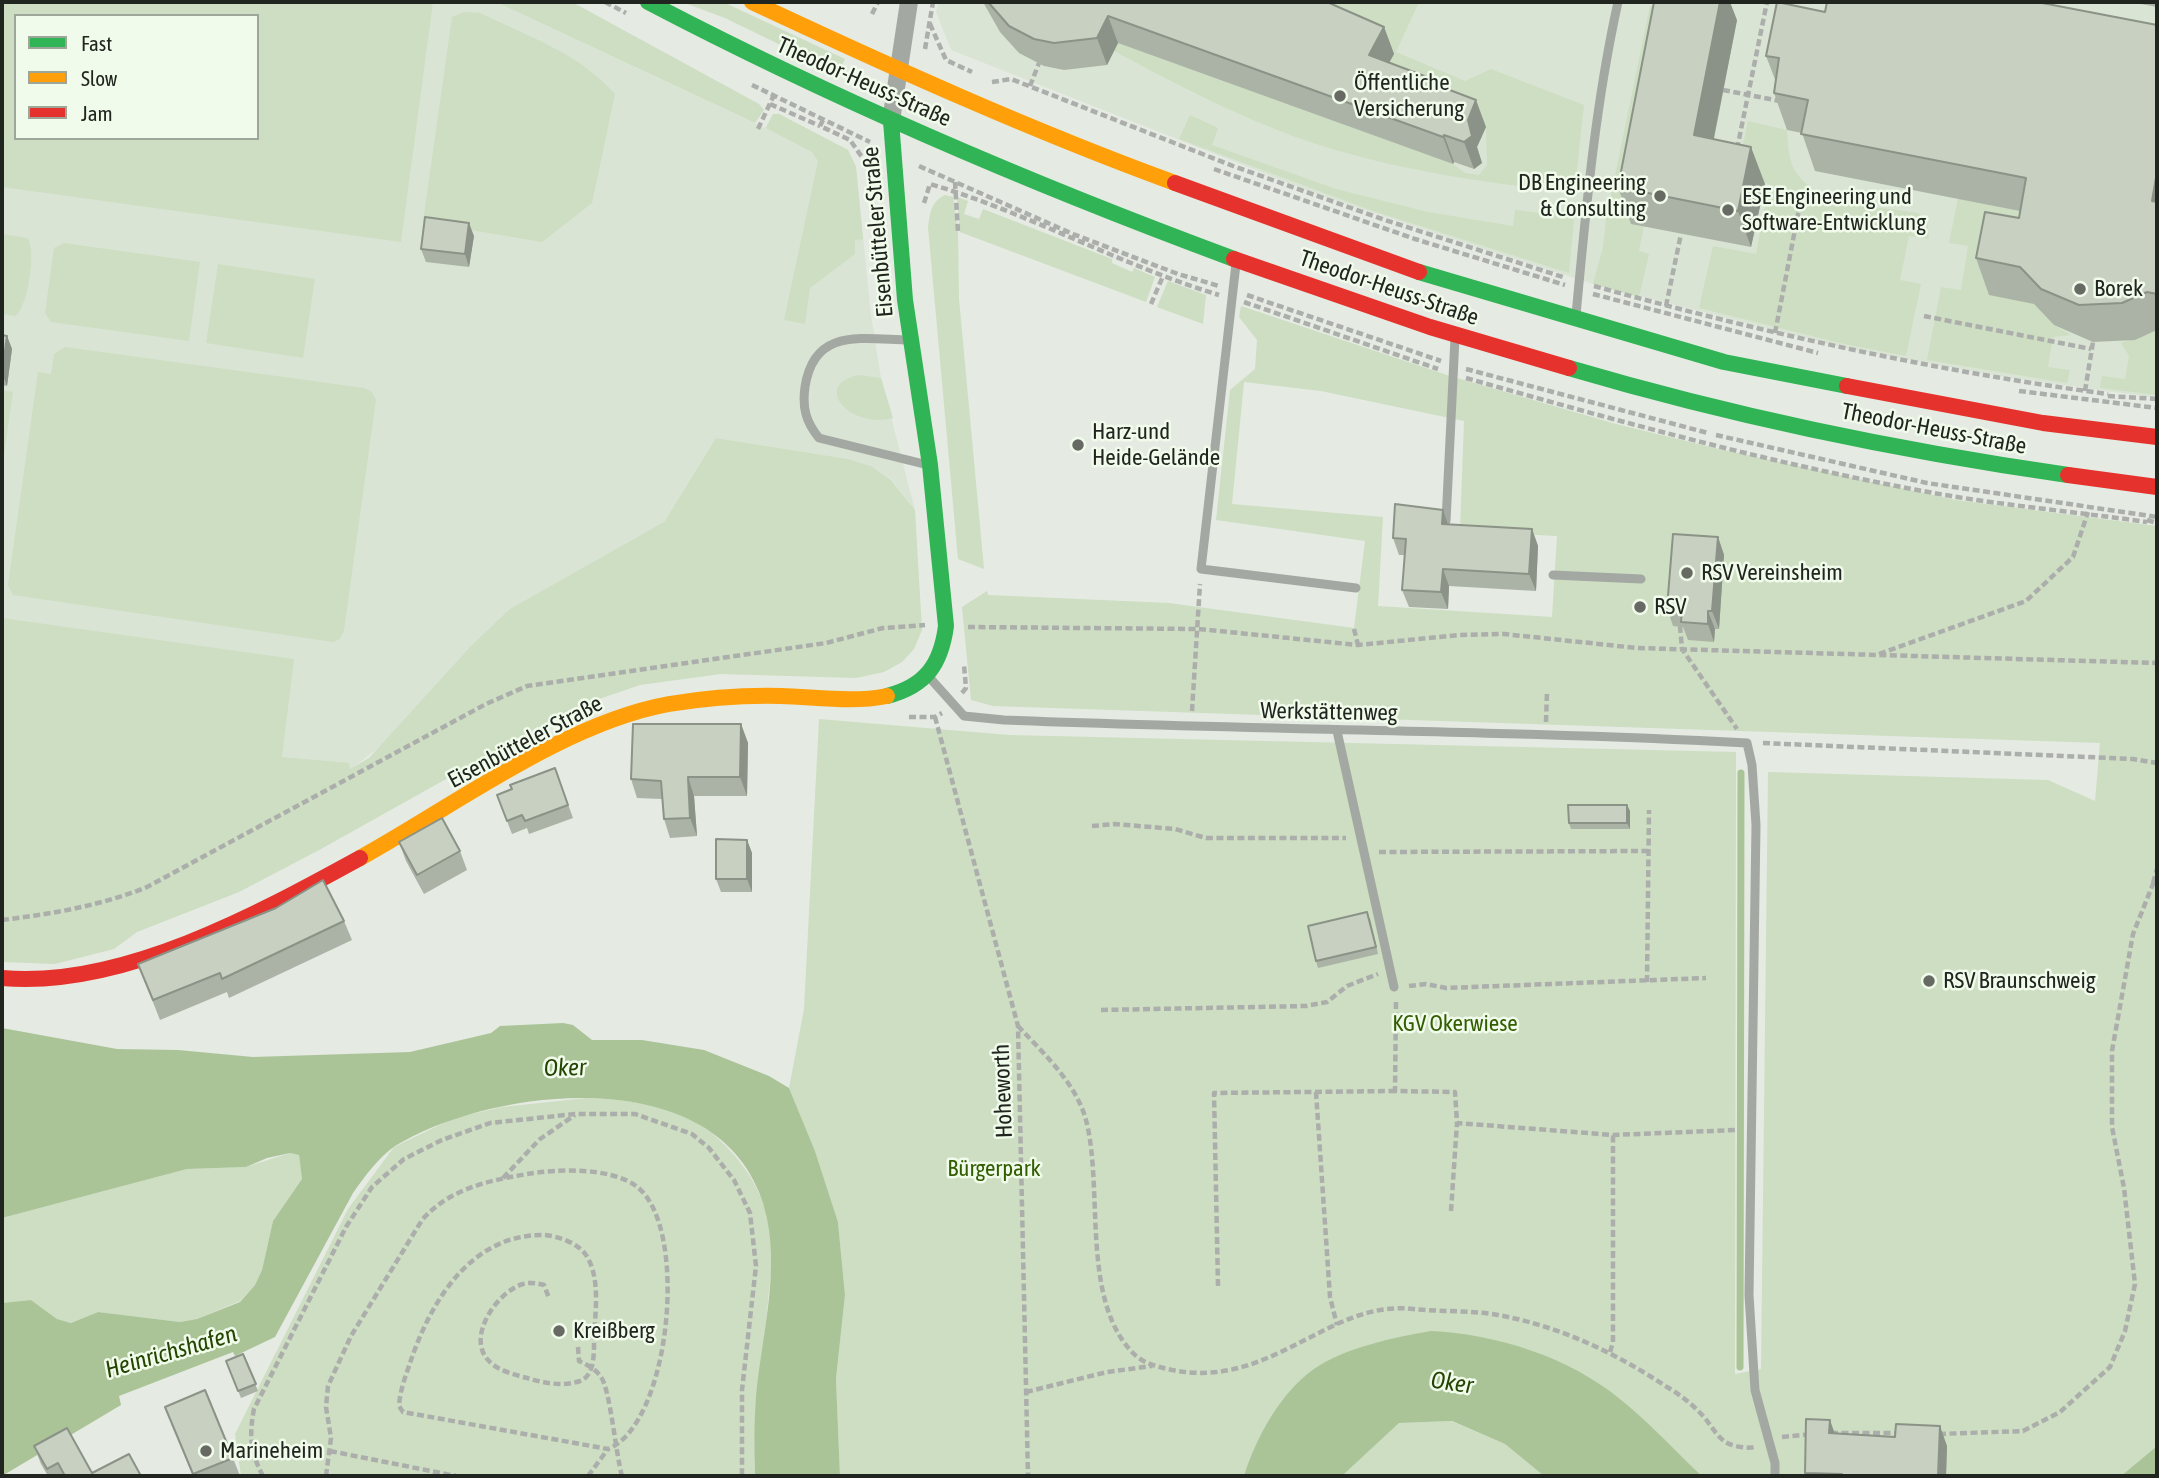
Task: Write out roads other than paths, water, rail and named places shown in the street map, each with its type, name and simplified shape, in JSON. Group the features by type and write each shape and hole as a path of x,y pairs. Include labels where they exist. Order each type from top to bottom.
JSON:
{"main road":[{"name":"Theodor-Heuss-Straße","path":"648,2 891,121 1236,261 1455,335 1713,409 1937,454 2157,488"},
{"name":"Theodor-Heuss-Straße","path":"752,2 897,69 1088,151 1442,280 1724,362 2043,423 2157,437"},
{"name":"Eisenbütteler Straße","path":"2,978 52,981 88,977 229,924 308,887 555,746 614,719 674,703 704,700 765,696 883,698 916,686 928,676 953,626 898,235 891,121"}],"street":[{"path":"891,121 909,2"}],"lane":[{"path":"1575,320 1591,149 1601,78 1618,2"},
{"path":"1236,261 1201,569 1356,588"},
{"path":"1446,521 1455,335"},
{"name":"Eisenbütteler Straße","path":"911,340 851,339 825,345 815,356 808,371 803,402 809,425 819,438 930,466"},
{"path":"1553,575 1641,579"},
{"name":"Werkstättenweg","path":"928,676 964,716 1191,727 1545,735 1747,743 1752,765 1756,825 1749,1295 1755,1391 1775,1462 1774,1476"},
{"path":"1337,731 1394,987"}],"water":[{"path":"563,1023 573,1025 592,1040 642,1040 704,1050 769,1076 789,1088 815,1151 838,1222 845,1295 836,1379 840,1476 755,1476 755,1407 770,1293 770,1242 767,1216 759,1192 732,1150 694,1122 647,1105 594,1098 539,1100 485,1110 436,1126 395,1146 377,1162 353,1193 275,1337 235,1356 233,1352 119,1396 121,1405 2,1476 2,1303 31,1300 57,1319 71,1323 98,1312 180,1322 197,1319 240,1302 255,1285 262,1270 273,1221 302,1179 299,1155 290,1153 267,1158 246,1167 187,1169 2,1218 2,1028 117,1049 178,1050 253,1057 410,1052 491,1033 500,1026"},
{"name":"Oker","path":"1431,1331 1506,1343 1531,1350 1578,1371 1631,1408 1702,1476 1544,1476 1505,1444 1452,1421 1399,1423 1342,1476 1244,1476 1262,1432 1280,1403 1290,1390 1314,1369 1355,1349"},
{"path":"2157,1446 2157,1476 2121,1476"}],"waterway":[{"path":"1740,1367 1741,773"}],"place":[{"name":"Öffentliche Versicherung","path":"1340,96"},
{"name":"DB Engineering & Consulting","path":"1660,196"},
{"name":"ESE Engineering und Software-Entwicklung","path":"1728,210"},
{"name":"Borek","path":"2080,289"},
{"name":"Harz-und Heide-Gelände","path":"1078,445"},
{"name":"RSV Vereinsheim","path":"1687,573"},
{"name":"RSV","path":"1640,607"},
{"name":"RSV Braunschweig","path":"1929,981"},
{"name":"Kreißberg","path":"559,1331"},
{"name":"Marineheim","path":"206,1451"}],"park label":[{"name":"KGV Okerwiese","path":"1455,1024"},
{"name":"Bürgerpark","path":"994,1169"}],"water label":[{"name":"Heinrichshafen","path":"171,1352"}]}
